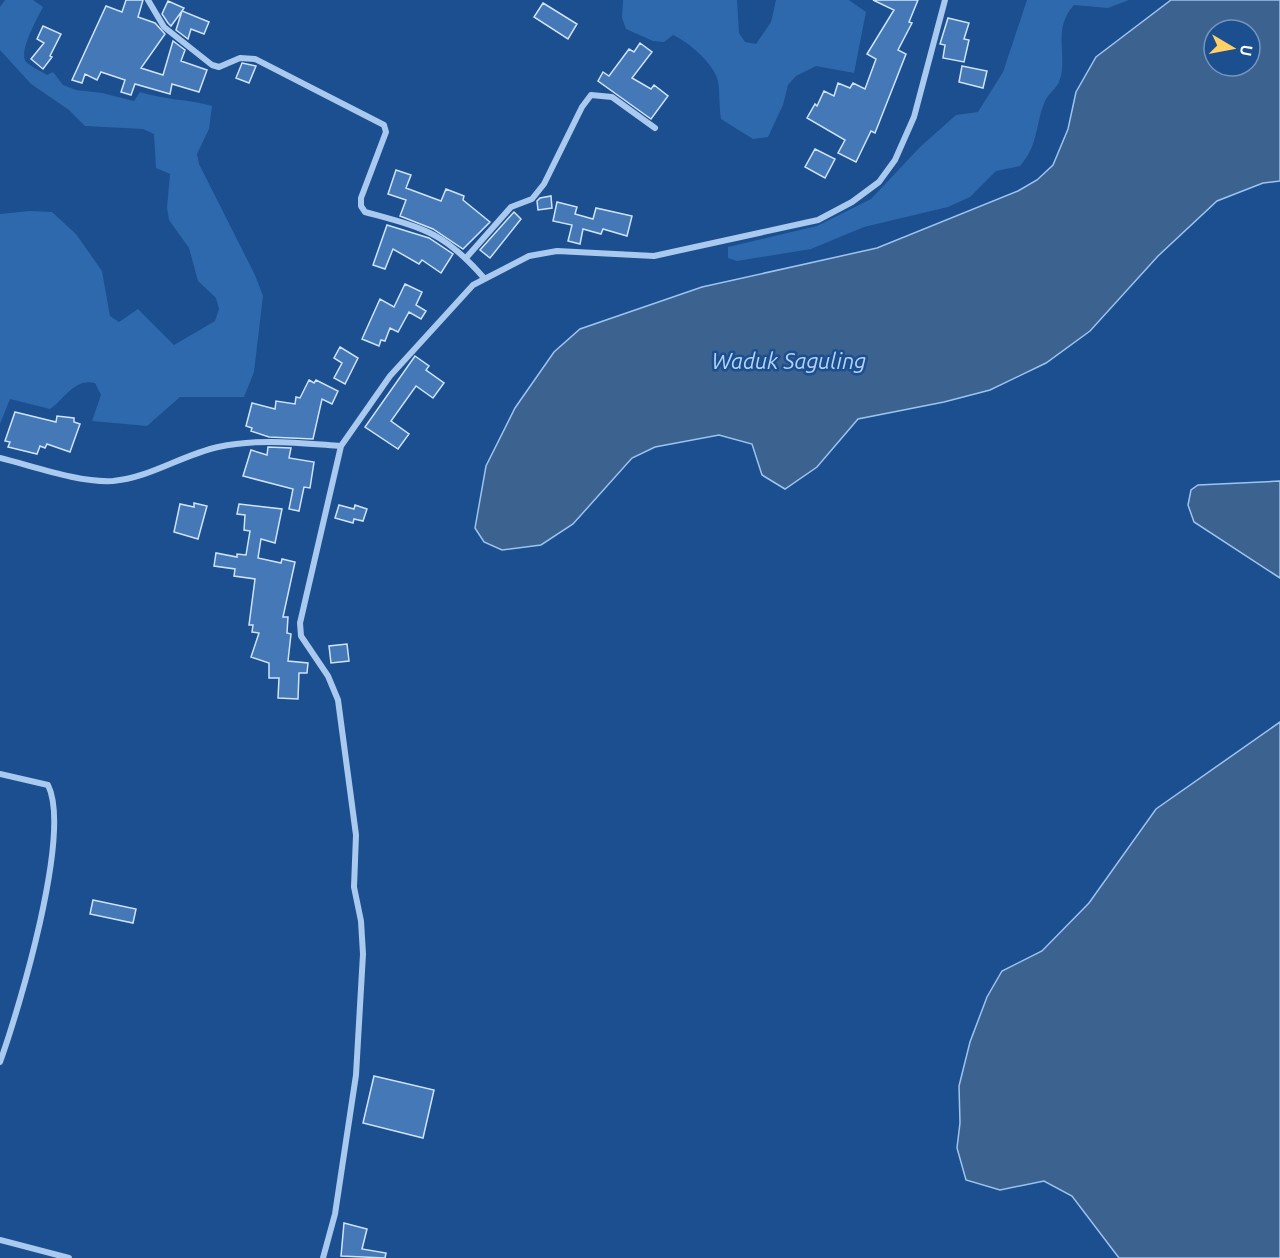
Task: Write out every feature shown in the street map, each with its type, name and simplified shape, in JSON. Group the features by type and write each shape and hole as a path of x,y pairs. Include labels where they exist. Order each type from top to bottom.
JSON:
{"street":[{"path":"148,0 164,27 212,65 219,67 240,58 255,59 384,125 386,132 361,198 361,206 365,213 422,228 444,239 484,278"},
{"path":"323,1258 335,1214 356,1074 363,954 361,921 354,888 356,835 338,700 328,675 301,636 300,623 341,446 390,376 473,285 529,256 557,251 654,256 818,220 852,202 879,182 895,160 905,139 914,117 945,0"},
{"path":"466,258 511,207 532,199 544,184 582,107 591,95 612,97 655,128"},
{"path":"0,458 64,474 110,481 133,478 216,447 270,441 341,446"},
{"path":"0,774 48,785 51,792 54,823 39,923 24,991 0,1062"},
{"path":"0,1240 69,1258"}],"shaded area":[{"path":"5,0 33,0 43,7 30,34 24,57 28,64 47,75 53,72 63,85 76,90 102,93 134,101 140,92 212,106 209,129 197,154 199,164 255,275 263,296 254,372 244,397 180,397 147,426 92,421 101,395 95,383 88,382 75,386 50,409 10,399 0,424 0,214 30,211 52,212 76,234 102,271 110,316 119,322 138,309 174,345 215,321 219,309 216,298 198,281 189,248 169,220 167,208 170,174 156,168 154,134 143,129 85,126 69,110 31,84 0,50 0,7"},
{"path":"623,0 737,0 739,33 745,42 756,44 771,22 776,0 849,0 866,12 854,73 816,66 796,76 788,85 783,105 768,137 753,139 721,119 718,81 716,74 706,61 693,48 673,35 664,42 653,41 626,29 622,18"},
{"path":"1027,0 1129,0 1108,8 1074,5 1067,14 1062,34 1062,73 1056,87 1045,101 1031,150 1020,166 996,171 970,197 948,207 864,227 811,249 737,261 728,258 728,247 817,226 871,199 920,147 956,115 978,112 1003,72"}],"water":[{"name":"Waduk Saguling","path":"1171,0 1280,0 1280,181 1263,183 1217,201 1158,256 1090,331 1046,363 990,390 944,402 858,419 817,467 785,489 762,475 752,444 719,435 655,447 632,458 573,524 541,545 502,550 484,542 475,528 486,466 515,408 554,352 580,329 702,287 877,248 1018,191 1037,180 1053,165 1068,129 1076,92 1096,57"},
{"path":"1280,481 1280,578 1194,522 1188,505 1191,490 1198,485"},
{"path":"1280,722 1280,1258 1119,1258 1072,1196 1044,1181 1000,1190 966,1180 957,1148 960,1123 959,1086 970,1042 987,997 1002,971 1042,951 1089,903 1156,809"}],"building":[{"path":"126,0 143,0 138,17 155,23 165,34 141,68 163,75 173,41 185,50 181,61 207,70 199,92 172,84 170,94 135,84 131,95 121,92 125,80 101,72 97,80 85,74 82,83 72,80 106,6 122,12"},
{"path":"873,0 918,0 909,22 912,23 898,50 906,54 875,133 871,131 856,162 838,153 845,140 807,118 815,104 817,106 824,91 834,96 838,83 850,88 853,83 865,89 876,59 867,54 894,10"},
{"path":"168,1 184,8 171,26 162,14"},
{"path":"543,3 577,24 568,39 534,17"},
{"path":"182,11 209,22 204,34 191,29 188,39 176,30"},
{"path":"948,18 969,23 964,39 969,40 964,62 943,58 945,45 940,44"},
{"path":"43,26 61,34 50,56 52,57 43,69 31,59 44,43 37,39"},
{"path":"640,43 652,52 632,78 651,89 654,85 668,96 651,119 598,81 603,72 609,76 629,49 634,52"},
{"path":"242,63 256,66 249,83 236,78"},
{"path":"962,66 987,71 983,88 959,82"},
{"path":"815,149 835,159 825,178 805,167"},
{"path":"396,170 411,175 406,188 441,201 446,189 464,196 463,200 490,222 463,249 433,229 400,216 406,200 388,194"},
{"path":"551,196 552,208 538,210 537,201 540,198"},
{"path":"557,202 577,207 575,214 593,219 596,208 632,216 627,236 603,229 601,234 583,229 580,244 568,241 572,225 553,221"},
{"path":"514,212 521,219 490,258 480,250"},
{"path":"387,225 429,238 453,254 441,273 422,260 419,264 393,249 385,269 373,265"},
{"path":"405,284 422,292 416,305 426,311 421,319 409,312 398,332 390,328 385,341 381,340 379,346 362,339 380,299 394,307"},
{"path":"340,347 358,358 345,384 334,378 342,363 334,358"},
{"path":"415,356 429,366 426,370 444,383 433,398 416,386 391,421 409,434 398,449 365,427"},
{"path":"309,380 314,383 316,380 338,391 332,404 322,399 313,439 269,437 251,431 252,428 246,426 252,403 275,409 276,401 295,404 296,397 300,398"},
{"path":"15,412 56,422 57,416 74,418 74,422 80,424 70,452 47,444 45,448 40,446 37,454 8,447 10,442 5,441"},
{"path":"268,447 291,448 289,458 314,462 310,488 304,487 299,511 289,509 293,489 243,476 251,450 267,455"},
{"path":"194,503 207,506 198,539 174,532 180,504 194,507"},
{"path":"239,504 282,509 275,543 261,539 258,558 281,563 282,559 295,562 283,617 288,617 287,633 291,634 288,661 308,663 307,673 299,673 298,699 278,698 279,678 269,678 269,663 251,657 259,633 252,632 253,625 249,625 255,579 234,576 235,569 214,566 216,553 237,557 237,554 246,555 250,531 244,530 245,515 237,514"},
{"path":"339,505 354,509 355,505 367,509 363,521 354,519 353,523 335,518"},
{"path":"347,644 349,661 331,663 329,646"},
{"path":"93,900 136,909 133,923 90,914"},
{"path":"374,1076 434,1090 423,1138 363,1123"},
{"path":"344,1223 367,1229 362,1249 386,1253 385,1258 341,1256"}]}
